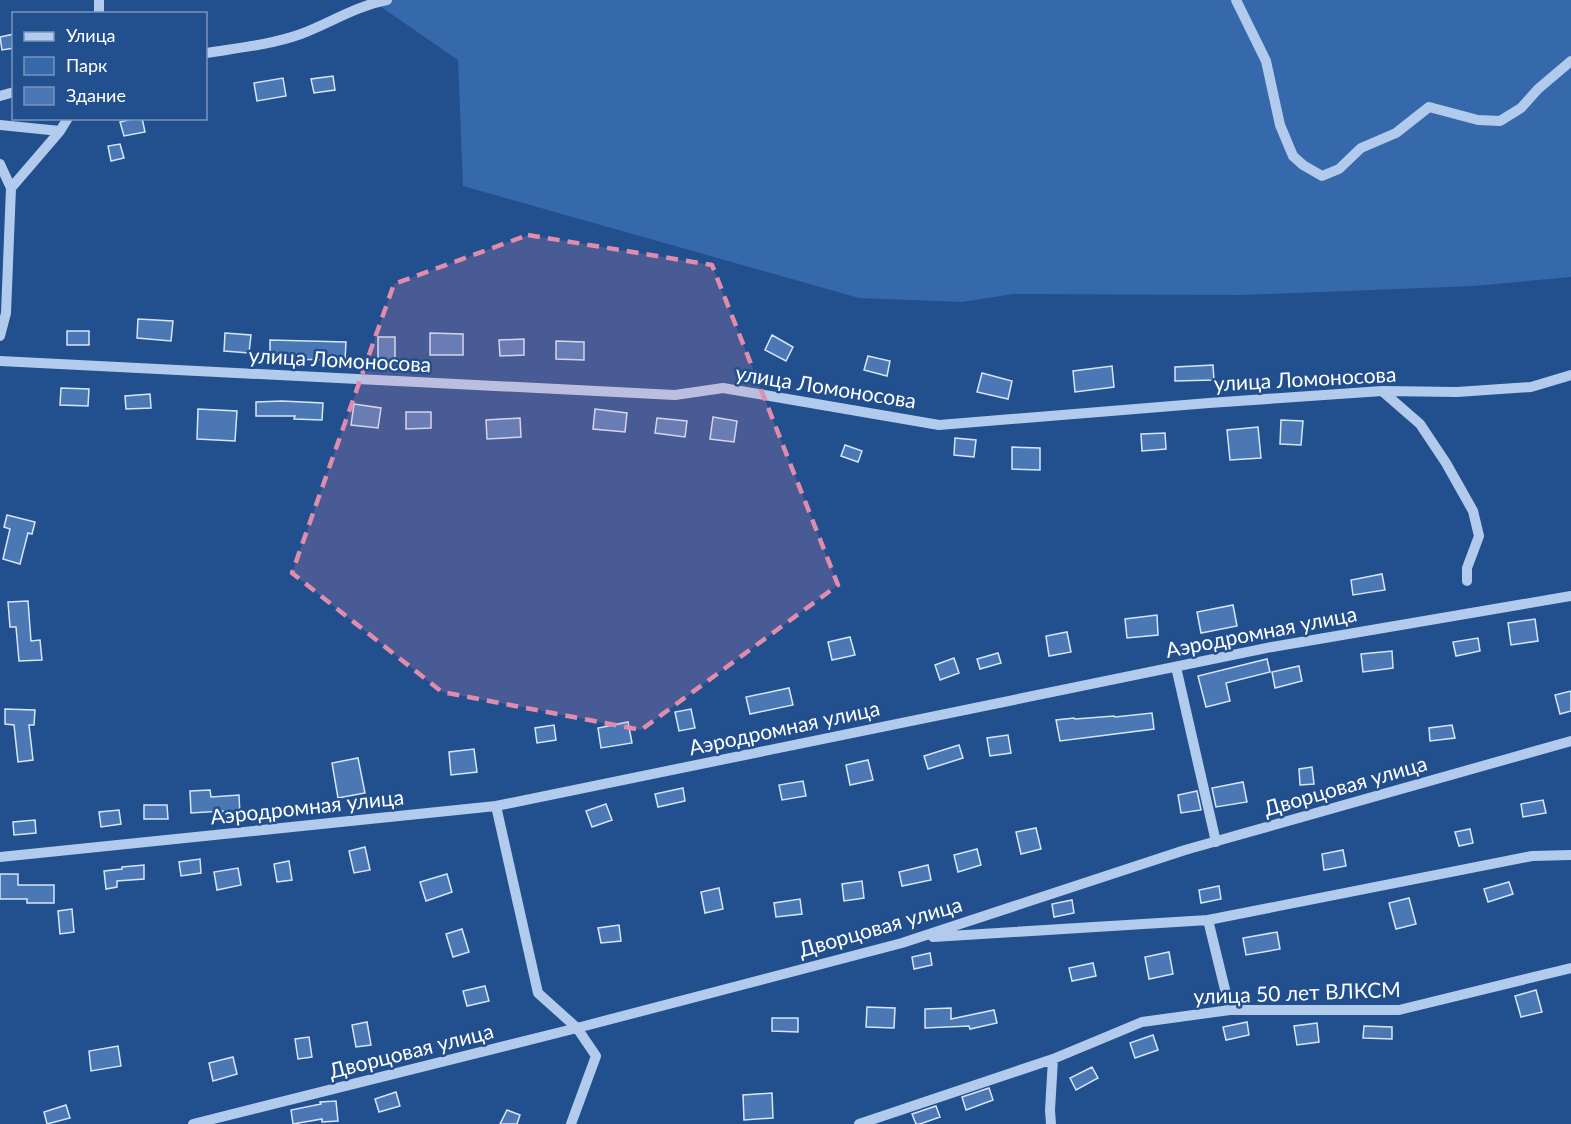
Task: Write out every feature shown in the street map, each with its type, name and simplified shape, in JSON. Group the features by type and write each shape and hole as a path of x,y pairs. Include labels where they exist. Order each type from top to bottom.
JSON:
{"street":[{"path":"207,53 254,46 300,34 370,2 387,0"},
{"path":"1236,0 1266,61 1280,125 1293,156 1322,176 1339,169 1361,148 1396,133 1429,107 1478,120 1500,121 1521,108 1538,89 1571,62"},
{"path":"11,188 67,120"},
{"path":"0,125 60,131"},
{"path":"0,164 11,188 6,313 0,336"},
{"name":"улица Ломоносова","path":"0,361 675,396 723,388 939,424 1382,391 1457,392 1530,387 1571,375"},
{"path":"1382,391 1420,424 1446,463 1473,512 1479,536 1467,568 1467,581"},
{"name":"Аэродромная улица","path":"0,857 496,806 1272,647 1571,596"},
{"path":"1176,667 1216,842"},
{"name":"Дворцовая улица","path":"193,1124 577,1028 918,938 1185,850 1571,741"},
{"path":"496,806 538,993 577,1028 596,1056 571,1124"},
{"path":"918,938 1208,920 1532,856 1571,855"},
{"path":"1208,920 1230,1010"},
{"name":"улица 50 лет ВЛКСМ","path":"859,1124 1053,1059 1142,1022 1230,1010 1399,1010 1571,968"},
{"path":"1051,1124 1053,1059"}],"highlighted area":[{"path":"528,235 712,265 838,585 641,730 442,692 292,573 394,284"}],"green space":[{"path":"371,0 1571,0 1571,277 1474,286 1242,295 1013,294 962,302 859,298 463,186 458,60"}],"building":[{"path":"12,34 12,48 2,50 0,37"},
{"path":"333,76 335,90 314,93 311,79"},
{"path":"283,78 286,96 257,101 254,83"},
{"path":"142,120 145,132 124,136 120,122"},
{"path":"120,144 124,158 111,161 108,146"},
{"path":"138,319 173,321 171,341 137,338"},
{"path":"67,331 89,331 89,345 67,345"},
{"path":"225,333 251,335 249,353 224,351"},
{"path":"430,333 463,334 463,355 430,355"},
{"path":"772,335 793,347 786,361 765,350"},
{"path":"378,337 395,337 395,361 378,361"},
{"path":"524,339 524,355 500,356 499,340"},
{"path":"270,340 346,342 345,360 270,359"},
{"path":"556,341 584,342 584,360 556,359"},
{"path":"868,356 890,361 887,376 864,370"},
{"path":"1213,365 1214,380 1175,381 1175,367"},
{"path":"1112,366 1114,387 1075,392 1073,371"},
{"path":"982,373 1012,381 1008,399 977,392"},
{"path":"61,388 89,389 88,406 60,405"},
{"path":"150,394 151,408 126,409 125,396"},
{"path":"256,402 323,403 322,420 294,419 295,416 256,416"},
{"path":"354,404 381,408 378,428 351,425"},
{"path":"198,409 237,411 235,441 197,439"},
{"path":"595,409 627,413 625,432 593,429"},
{"path":"406,412 431,412 431,428 406,429"},
{"path":"713,417 737,421 734,442 710,439"},
{"path":"520,418 521,437 487,439 486,420"},
{"path":"657,418 687,421 685,437 655,433"},
{"path":"1281,420 1303,421 1301,445 1280,444"},
{"path":"1258,427 1261,458 1230,460 1227,430"},
{"path":"1165,433 1166,449 1142,451 1141,434"},
{"path":"955,438 976,440 974,457 954,455"},
{"path":"845,445 862,451 858,462 841,456"},
{"path":"1012,447 1040,448 1040,470 1012,469"},
{"path":"7,515 35,522 32,534 28,533 20,564 3,559 10,529 4,527"},
{"path":"1382,574 1385,590 1353,595 1351,580"},
{"path":"28,601 31,641 40,640 42,660 19,661 16,627 10,627 8,602"},
{"path":"1233,605 1237,626 1201,633 1197,612"},
{"path":"1157,615 1158,635 1127,638 1125,619"},
{"path":"1535,619 1538,641 1511,645 1508,623"},
{"path":"1067,632 1071,652 1049,656 1046,636"},
{"path":"850,637 855,655 832,660 828,642"},
{"path":"1478,638 1480,651 1456,656 1453,642"},
{"path":"1392,651 1393,668 1363,672 1361,654"},
{"path":"998,653 1001,663 980,669 977,659"},
{"path":"954,658 959,673 940,680 935,665"},
{"path":"1267,659 1270,672 1226,683 1230,701 1206,707 1198,676"},
{"path":"1299,666 1302,681 1275,688 1272,672"},
{"path":"789,688 793,705 750,714 746,697"},
{"path":"1571,691 1571,711 1560,714 1555,695"},
{"path":"5,709 35,710 34,725 29,725 33,760 18,762 14,725 5,724"},
{"path":"691,709 695,728 679,731 675,712"},
{"path":"1152,713 1154,729 1060,741 1056,720 1115,717"},
{"path":"628,722 632,743 601,748 598,728"},
{"path":"554,725 556,740 537,743 535,728"},
{"path":"1452,725 1455,738 1430,741 1429,728"},
{"path":"1008,735 1011,753 990,756 987,738"},
{"path":"959,745 963,758 928,769 924,756"},
{"path":"474,749 477,772 451,775 449,752"},
{"path":"358,758 365,793 338,798 332,763"},
{"path":"868,760 873,780 850,785 846,765"},
{"path":"1312,767 1314,784 1300,785 1299,769"},
{"path":"803,781 806,796 782,800 779,785"},
{"path":"1243,782 1247,802 1216,807 1212,788"},
{"path":"683,788 685,801 658,807 655,794"},
{"path":"210,790 211,797 239,795 240,816 224,818 223,811 191,813 190,791"},
{"path":"1197,791 1201,810 1181,813 1178,795"},
{"path":"1543,800 1546,813 1523,817 1521,804"},
{"path":"606,804 612,820 592,827 586,811"},
{"path":"144,805 167,805 168,819 144,819"},
{"path":"119,810 121,824 101,827 99,812"},
{"path":"35,820 36,833 14,835 13,822"},
{"path":"1036,828 1041,849 1021,854 1016,832"},
{"path":"1470,829 1473,843 1459,846 1455,832"},
{"path":"365,847 370,870 354,873 349,851"},
{"path":"977,849 981,865 958,872 954,855"},
{"path":"1343,850 1346,866 1324,870 1322,854"},
{"path":"200,859 201,873 181,876 179,862"},
{"path":"289,861 292,880 277,882 274,864"},
{"path":"144,865 144,879 117,881 117,887 106,889 104,871"},
{"path":"928,865 931,880 902,886 899,872"},
{"path":"238,868 241,885 217,890 214,872"},
{"path":"0,874 18,874 18,885 54,885 54,903 27,903 27,899 0,899"},
{"path":"447,874 452,892 426,901 420,882"},
{"path":"862,881 864,898 844,901 842,884"},
{"path":"1509,882 1513,894 1488,902 1484,889"},
{"path":"1219,886 1221,899 1201,903 1199,890"},
{"path":"719,888 723,909 705,913 701,892"},
{"path":"1409,898 1416,924 1396,929 1389,903"},
{"path":"800,899 802,914 776,917 774,903"},
{"path":"1072,900 1074,913 1054,917 1052,904"},
{"path":"72,909 74,932 60,934 58,911"},
{"path":"619,925 621,941 601,943 598,928"},
{"path":"462,929 469,952 453,957 446,934"},
{"path":"1277,932 1280,949 1246,955 1243,938"},
{"path":"1169,952 1173,974 1149,979 1145,957"},
{"path":"930,953 932,965 914,969 912,957"},
{"path":"1093,963 1096,976 1072,981 1069,968"},
{"path":"485,986 489,1001 467,1006 463,991"},
{"path":"1536,990 1542,1012 1521,1017 1515,996"},
{"path":"867,1007 895,1008 894,1028 866,1027"},
{"path":"951,1008 951,1019 994,1010 997,1023 970,1029 969,1026 925,1028 925,1009"},
{"path":"772,1018 798,1018 798,1032 772,1031"},
{"path":"367,1022 371,1045 356,1047 352,1025"},
{"path":"1247,1022 1249,1035 1226,1040 1223,1027"},
{"path":"1317,1023 1319,1042 1297,1045 1294,1026"},
{"path":"1364,1026 1392,1027 1392,1039 1363,1038"},
{"path":"1153,1035 1158,1050 1135,1058 1130,1043"},
{"path":"309,1037 312,1057 298,1059 295,1039"},
{"path":"118,1046 121,1066 91,1071 89,1051"},
{"path":"233,1057 237,1074 213,1081 209,1063"},
{"path":"1092,1067 1098,1078 1076,1090 1070,1078"},
{"path":"989,1088 993,1100 966,1110 962,1097"},
{"path":"396,1092 400,1106 379,1112 375,1099"},
{"path":"772,1093 773,1118 744,1120 743,1095"},
{"path":"336,1101 338,1121 322,1122 322,1119 293,1124 291,1110 321,1104 320,1102"},
{"path":"66,1105 70,1118 47,1124 44,1112"},
{"path":"936,1106 940,1117 916,1124 912,1114"},
{"path":"507,1110 520,1115 517,1124 500,1124"}]}
